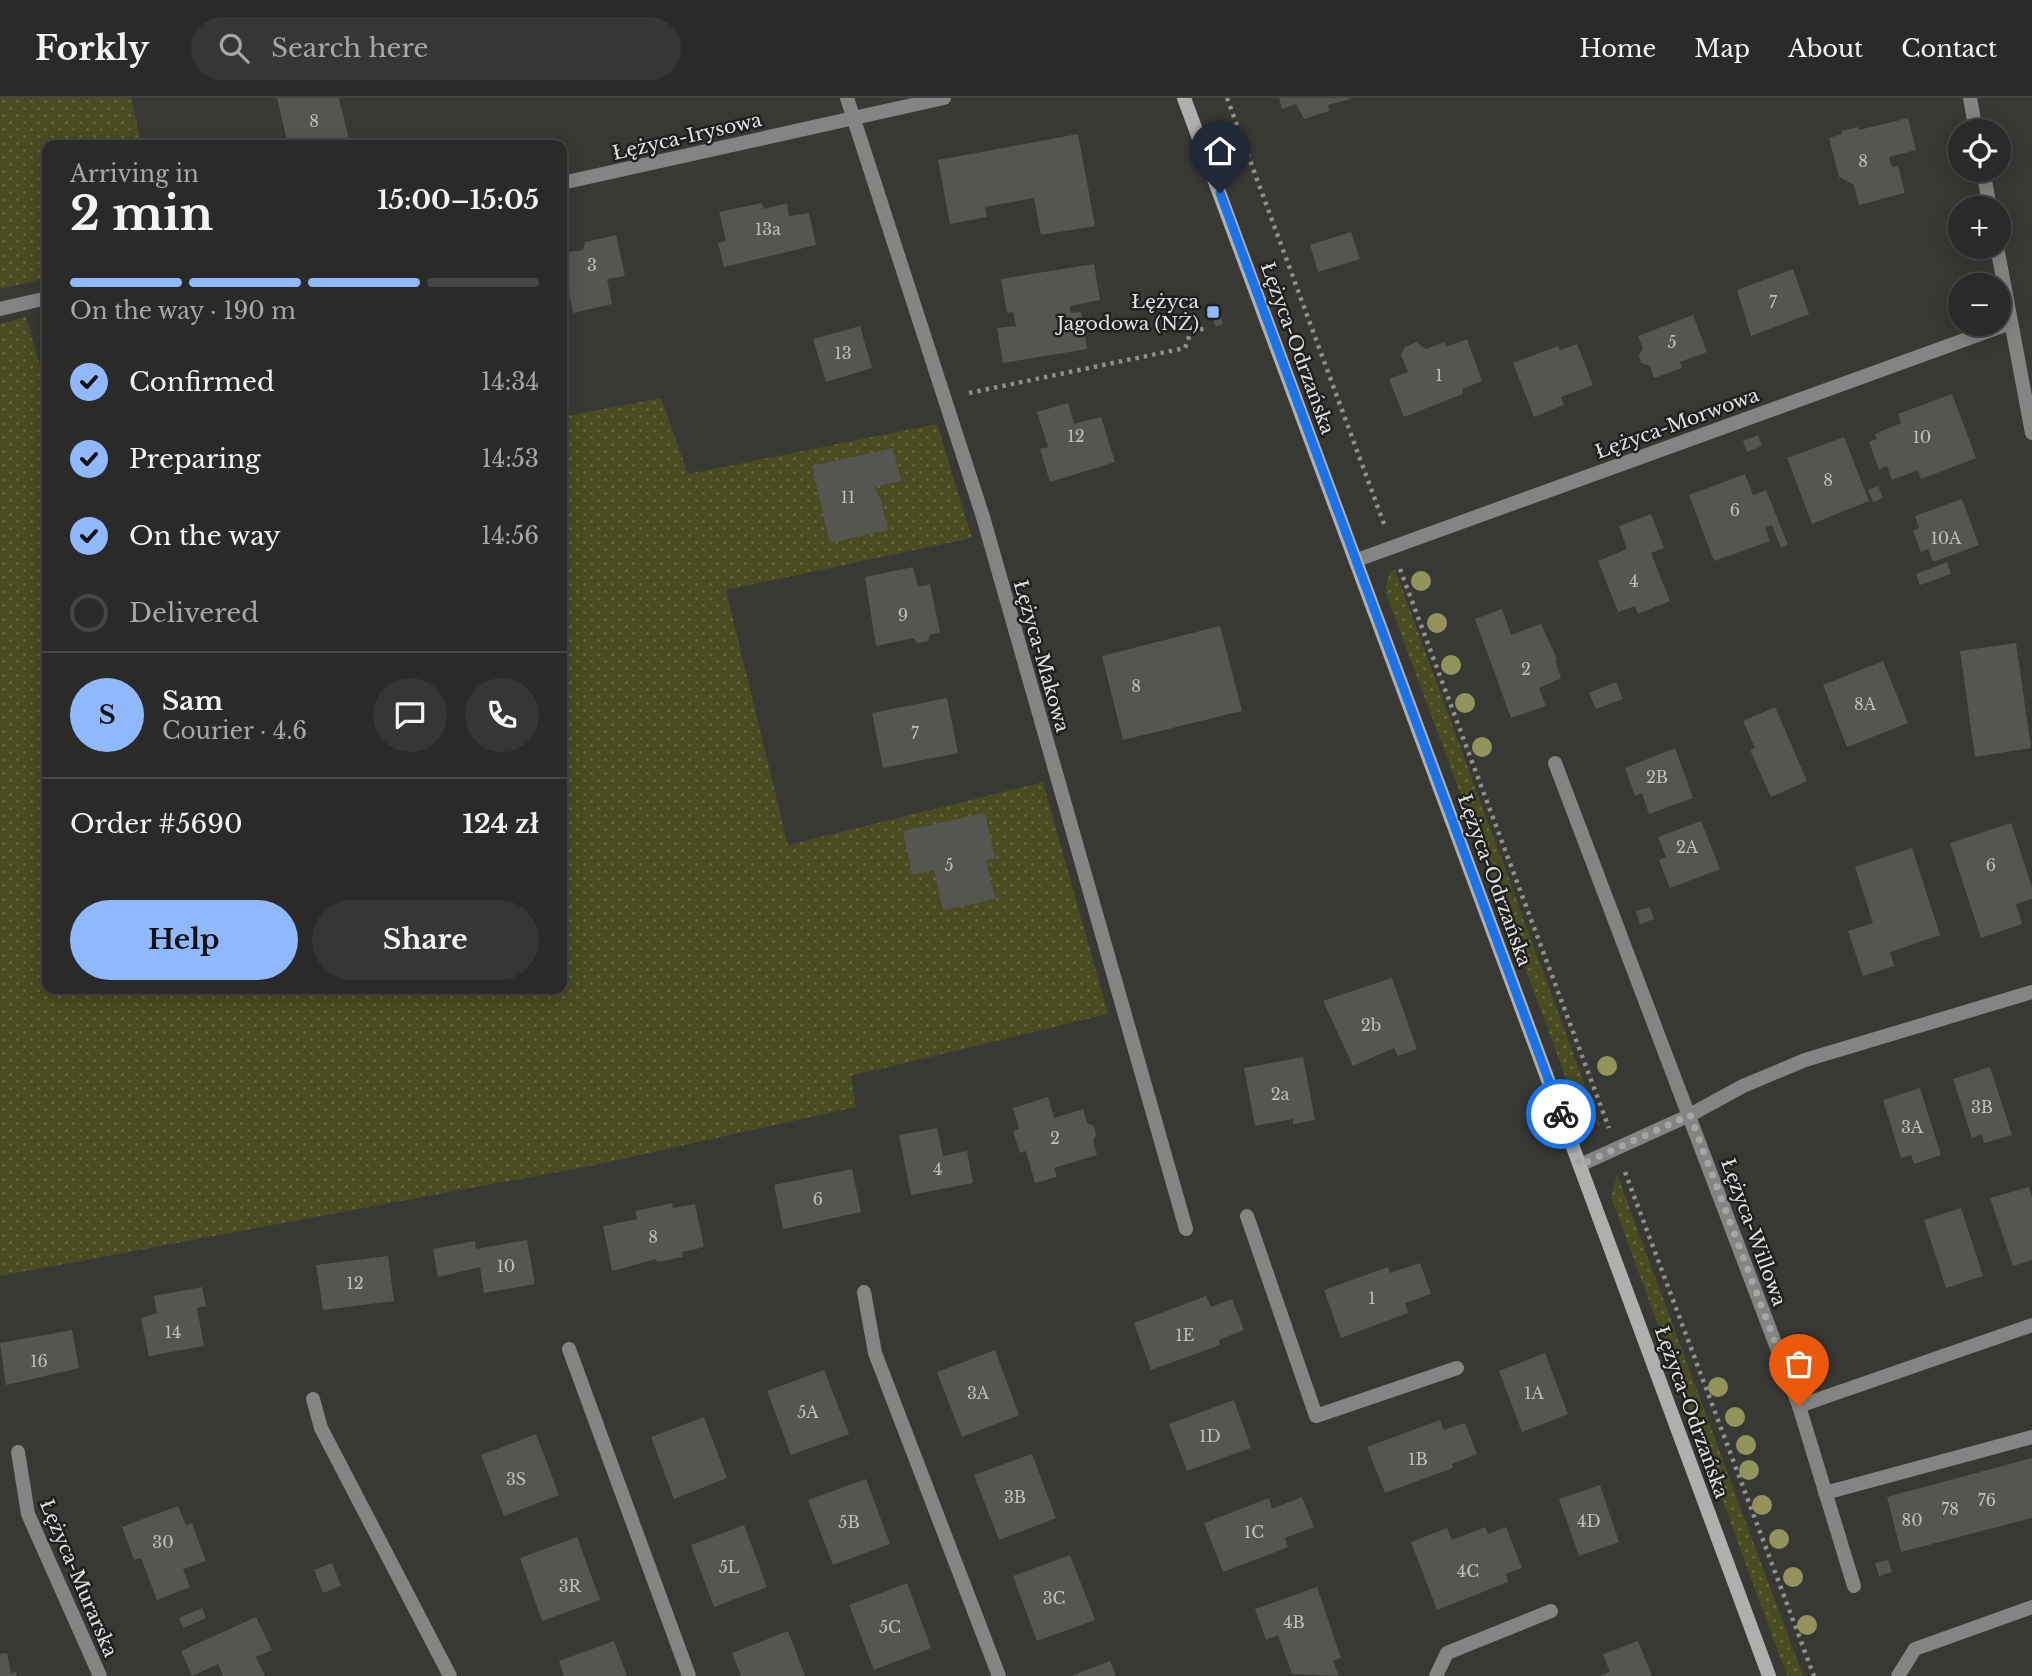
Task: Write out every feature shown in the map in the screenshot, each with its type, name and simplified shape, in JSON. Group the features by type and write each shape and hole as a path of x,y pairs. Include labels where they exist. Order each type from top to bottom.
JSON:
{"main road":[{"name":"Łężyca-Odrzańska","path":"1184,98 1769,1676"}],"street":[{"name":"Łężyca-Makowa","path":"847,98 983,517 1186,1229"},
{"name":"Łężyca-Irysowa","path":"567,183 944,98"},
{"path":"1970,98 1974,119"},
{"path":"0,309 42,299"},
{"path":"2011,323 2032,433"},
{"name":"Łężyca-Morwowa","path":"1357,560 1975,336"},
{"name":"Łężyca-Willowa","path":"1555,763 1799,1406 1854,1586"},
{"path":"1580,1165 1690,1115 1743,1086 1805,1060 2032,992"},
{"path":"1247,1216 1316,1416 1457,1368"},
{"path":"864,1292 875,1353 999,1676"},
{"path":"1799,1406 2032,1325"},
{"path":"569,1349 689,1676"},
{"path":"313,1399 320,1428 450,1676"},
{"path":"1825,1493 2032,1437"},
{"name":"Łężyca-Murarska","path":"18,1452 28,1514 100,1676"},
{"path":"1898,1676 1915,1649 2032,1607"},
{"path":"1436,1676 1447,1653 1551,1611"}],"path":[{"path":"1227,98 1814,1676"},
{"path":"945,398 1185,348 1190,334 1207,327"}],"shaded area":[{"path":"0,98 131,98 141,140 42,140 42,279 0,289"},
{"path":"26,317 42,373 42,994 567,994 567,416 661,398 688,474 937,424 972,538 726,590 788,845 1043,782 1108,1014 851,1076 856,1107 600,1164 0,1276 0,324"},
{"path":"1395,569 1600,1126 1581,1114 1576,1105 1385,591 1390,572"},
{"path":"1617,1174 1803,1676 1787,1676 1611,1197"}],"building":[{"path":"277,98 339,98 349,140 287,140"},
{"path":"1279,98 1350,99 1328,105 1329,111 1304,119 1296,104 1282,109"},
{"path":"1908,118 1916,150 1889,157 1892,167 1898,166 1905,193 1859,205 1854,185 1839,177 1829,138 1842,134 1842,131 1858,127 1859,130"},
{"path":"1078,134 1095,226 1041,235 1034,198 985,207 987,217 950,224 938,160"},
{"path":"762,203 764,209 787,203 789,216 809,213 816,245 724,267 718,243 726,241 719,212"},
{"path":"1351,232 1360,259 1318,272 1310,245"},
{"path":"616,235 625,276 607,279 612,304 573,313 567,294 567,252 583,250 585,242"},
{"path":"1094,264 1100,300 1070,306 1071,313 1081,312 1087,349 1003,363 997,328 1016,326 1013,312 1007,313 1001,279"},
{"path":"1793,269 1809,314 1751,336 1737,290"},
{"path":"1217,306 1223,324 1216,327 1209,309"},
{"path":"1693,315 1707,352 1680,362 1682,368 1654,378 1650,366 1641,363 1639,356 1643,348 1638,336"},
{"path":"860,326 872,368 826,382 813,339"},
{"path":"1467,339 1482,381 1462,389 1463,394 1404,417 1389,379 1408,372 1401,355 1405,347 1416,342 1426,349 1445,342 1446,347"},
{"path":"1577,344 1593,385 1561,397 1564,405 1534,417 1513,363 1558,346 1560,350"},
{"path":"1952,394 1976,458 1921,479 1918,470 1892,480 1887,466 1879,470 1869,442 1877,439 1875,434 1901,423 1898,414"},
{"path":"1068,403 1074,424 1101,417 1115,462 1050,482 1040,449 1048,447 1037,412"},
{"path":"1758,435 1762,446 1747,452 1743,441"},
{"path":"1844,437 1869,501 1812,524 1787,458"},
{"path":"893,448 901,481 874,487 881,500 888,530 830,543 812,466"},
{"path":"1745,474 1753,495 1766,490 1788,545 1781,548 1772,525 1765,528 1770,541 1714,561 1689,495"},
{"path":"1878,486 1883,498 1873,502 1868,490"},
{"path":"1962,499 1979,545 1933,562 1928,549 1921,552 1913,531 1919,528 1915,516"},
{"path":"1651,514 1664,548 1651,553 1670,601 1638,614 1635,606 1618,612 1598,561 1627,549 1619,526"},
{"path":"1947,562 1951,574 1920,585 1916,574"},
{"path":"913,567 918,587 930,584 940,632 930,635 928,641 918,643 913,638 876,646 865,577"},
{"path":"1502,609 1511,635 1541,624 1557,659 1555,660 1561,678 1539,688 1546,706 1511,718 1475,619"},
{"path":"1220,626 1242,711 1123,740 1102,656"},
{"path":"2016,643 2031,748 1975,757 1960,651"},
{"path":"1883,661 1908,723 1847,747 1823,685"},
{"path":"1616,682 1623,699 1596,709 1589,693"},
{"path":"947,698 958,753 883,768 872,713"},
{"path":"1775,707 1807,781 1771,797 1750,750 1755,748 1743,721"},
{"path":"1675,748 1693,798 1649,814 1642,793 1635,796 1625,768"},
{"path":"985,813 995,858 986,860 995,899 943,910 934,870 912,875 903,831"},
{"path":"1701,821 1720,869 1670,888 1659,860 1666,857 1658,837"},
{"path":"2011,823 2032,887 2032,899 2016,904 2022,924 1981,938 1950,843"},
{"path":"1912,848 1940,935 1890,952 1894,966 1863,976 1848,931 1873,923 1855,867"},
{"path":"1650,907 1654,919 1640,924 1636,911"},
{"path":"1392,978 1417,1049 1398,1056 1394,1048 1353,1066 1323,1001"},
{"path":"1303,1057 1315,1120 1293,1124 1293,1119 1255,1126 1244,1068"},
{"path":"1990,1067 2012,1135 1984,1143 1982,1134 1972,1138 1953,1079"},
{"path":"1920,1088 1941,1155 1914,1164 1911,1155 1901,1158 1883,1100"},
{"path":"1048,1097 1054,1118 1083,1109 1087,1123 1094,1126 1096,1134 1093,1141 1097,1155 1054,1168 1057,1177 1035,1183 1026,1151 1020,1153 1013,1131 1019,1129 1013,1108"},
{"path":"937,1128 943,1156 967,1151 973,1183 911,1195 899,1135"},
{"path":"852,1169 861,1212 783,1229 774,1185"},
{"path":"2029,1187 2032,1196 2032,1260 2013,1266 1990,1198"},
{"path":"672,1203 673,1208 695,1204 704,1247 682,1252 683,1257 657,1262 656,1259 612,1271 603,1226 637,1219 635,1211"},
{"path":"1961,1208 1983,1276 1946,1288 1924,1220"},
{"path":"527,1240 535,1284 484,1293 480,1267 438,1277 433,1249 475,1241 476,1249"},
{"path":"388,1256 394,1301 323,1310 316,1265"},
{"path":"1420,1263 1431,1294 1405,1303 1408,1313 1341,1338 1324,1290 1388,1267 1390,1273"},
{"path":"202,1287 206,1306 197,1308 204,1346 149,1356 141,1318 157,1313 154,1296"},
{"path":"1206,1296 1211,1307 1232,1299 1244,1330 1219,1340 1220,1345 1151,1370 1134,1323"},
{"path":"72,1330 79,1368 6,1385 0,1343"},
{"path":"995,1350 1019,1415 962,1437 937,1372"},
{"path":"1545,1353 1568,1414 1522,1432 1499,1371"},
{"path":"824,1370 849,1434 791,1455 767,1391"},
{"path":"1234,1400 1251,1448 1187,1471 1169,1424"},
{"path":"704,1417 727,1478 674,1499 651,1437"},
{"path":"1440,1420 1444,1430 1465,1423 1477,1454 1452,1464 1453,1468 1385,1493 1367,1447"},
{"path":"536,1434 559,1495 504,1516 481,1455"},
{"path":"1032,1454 1056,1518 999,1540 974,1475"},
{"path":"2032,1458 2032,1518 1901,1552 1887,1497"},
{"path":"866,1479 890,1544 833,1565 808,1500"},
{"path":"1600,1485 1619,1542 1579,1556 1559,1499"},
{"path":"1302,1497 1314,1527 1285,1538 1288,1547 1223,1572 1204,1523 1269,1498 1272,1509"},
{"path":"178,1506 186,1525 192,1523 206,1561 183,1569 190,1587 157,1600 141,1558 134,1560 122,1527"},
{"path":"744,1525 767,1587 714,1607 691,1545"},
{"path":"1485,1527 1488,1534 1506,1527 1522,1568 1506,1574 1508,1582 1437,1610 1411,1542 1447,1528 1452,1540"},
{"path":"577,1537 600,1600 542,1621 520,1558"},
{"path":"1070,1555 1095,1620 1037,1641 1013,1576"},
{"path":"1888,1560 1892,1572 1879,1576 1875,1563"},
{"path":"332,1563 341,1586 323,1593 314,1570"},
{"path":"907,1583 931,1648 874,1670 849,1605"},
{"path":"1317,1587 1341,1658 1333,1661 1339,1676 1292,1674 1278,1635 1266,1640 1255,1609"},
{"path":"202,1608 206,1618 183,1628 179,1618"},
{"path":"256,1617 272,1650 256,1657 265,1676 223,1676 218,1664 192,1676 181,1651"},
{"path":"788,1631 805,1676 741,1676 732,1653"},
{"path":"614,1641 627,1676 564,1676 559,1661"},
{"path":"1638,1641 1652,1676 1599,1676 1610,1672 1603,1654"},
{"path":"7,1653 11,1673 16,1672 17,1676 0,1676 0,1654"},
{"path":"1110,1661 1116,1676 1071,1676"}],"way so far":[{"path":"1561,1114 1580,1165 1690,1115 1799,1406"}],"place":[{"name":"Łężyca Jagodowa (NŻ)","path":"1213,312"}],"route":[{"path":"1220,193 1561,1114"}]}
